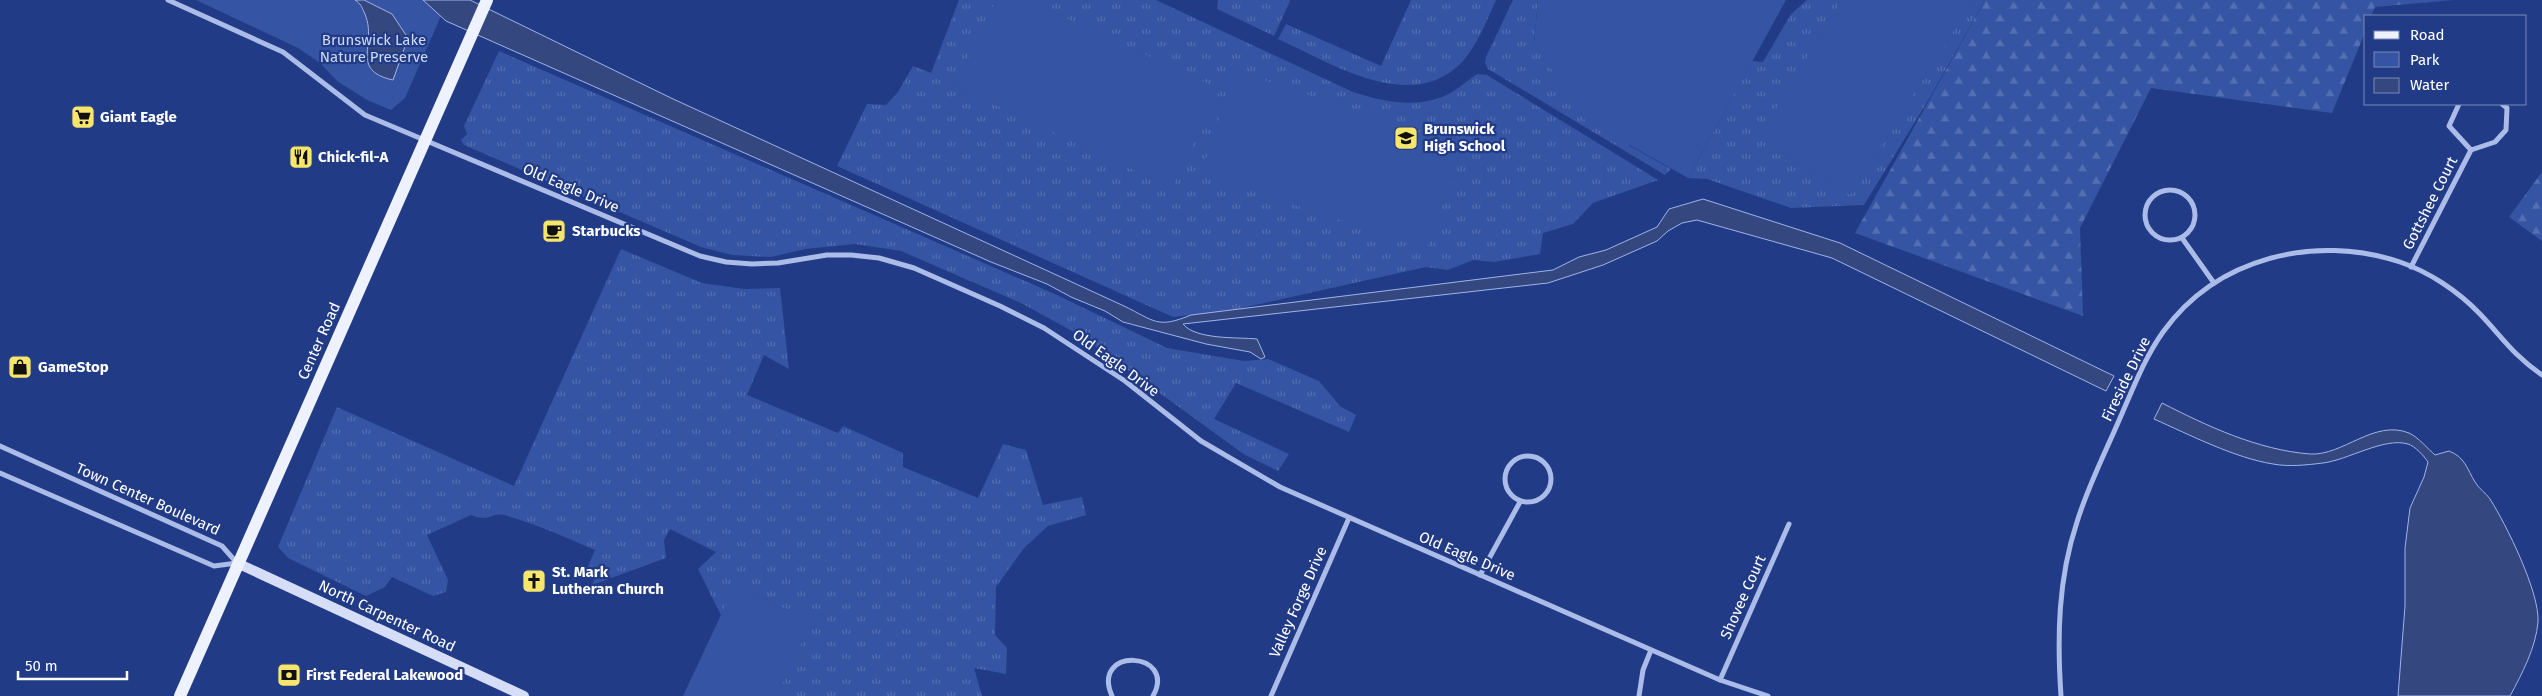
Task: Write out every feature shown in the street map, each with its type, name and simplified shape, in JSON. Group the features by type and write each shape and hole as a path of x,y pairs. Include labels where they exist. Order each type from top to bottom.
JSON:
{"main road":[{"name":"Center Road","path":"180,696 237,563 487,0"}],"street":[{"name":"Old Eagle Drive","path":"168,0 283,52 365,115 700,256 726,262 752,264 778,263 826,255 851,255 879,258 914,268 1000,306 1044,328 1092,358 1202,441 1240,466 1280,487 1720,680 1768,696"},
{"name":"Gottshee Court","path":"2459,105 2449,126 2471,150"},
{"name":"Gottshee Court","path":"2412,266 2471,150 2495,142 2506,130 2507,108 2503,105"},
{"path":"2175,190 2190,199 2194,207 2194,224 2182,238 2175,241 2159,239 2147,228 2144,220 2147,204 2158,192 2175,190"},
{"path":"2182,238 2214,283"},
{"name":"Fireside Drive","path":"2061,696 2058,646 2060,604 2066,563 2076,522 2149,355 2164,331 2182,310 2214,283 2261,260 2288,253 2315,250 2372,254 2412,266 2438,280 2462,297 2480,314 2507,347 2542,375"},
{"name":"Town Center Boulevard","path":"0,446 222,546 237,563"},
{"path":"1522,457 1536,458 1548,468 1551,483 1543,497 1536,501 1520,502 1508,493 1504,479 1506,471 1509,465 1522,457"},
{"path":"0,472 214,566 237,563"},
{"path":"1480,575 1520,502"},
{"name":"Valley Forge Drive","path":"1271,696 1349,518"},
{"name":"Shovee Court","path":"1720,680 1789,524"},
{"name":"North Carpenter Road","path":"237,563 524,696"},
{"path":"1639,696 1643,670 1652,650"},
{"path":"1112,696 1109,682 1115,667 1121,662 1136,659 1150,665 1154,672 1157,679 1156,695"}],"green space":[{"name":"Brunswick Lake Nature Preserve","path":"196,0 448,0 405,98 391,110 367,100 337,81 320,63 298,48"},
{"path":"959,0 1156,0 1353,92 1390,101 1415,103 1440,98 1459,88 1477,74 1487,75 1658,180 1593,203 1573,224 1543,233 1540,254 1494,262 1473,260 1448,270 1426,267 1233,310 1173,317 837,166 867,104 886,105 898,92 913,66 931,73"},
{"path":"996,0 1026,0 1220,89 1172,188 955,86"},
{"path":"1218,0 1290,1 1274,36 1217,9"},
{"path":"1411,0 1496,0 1478,40 1463,61 1443,77 1420,84 1396,85 1371,80 1346,71 1278,39 1286,24 1381,66"},
{"path":"1513,0 1538,0 1534,43 1630,146 1671,169 1665,175 1488,69 1485,63 1486,57"},
{"path":"1538,0 1786,0 1688,178 1585,120 1534,43"},
{"path":"1807,0 1985,0 1926,104 1864,205 1791,208 1707,179 1688,178 1752,61 1763,62 1791,14"},
{"path":"1842,0 1973,0 1850,195 1758,138"},
{"path":"1985,0 2454,0 2375,7 2371,15 2364,15 2364,35 2332,113 2151,88 2080,228 2083,316 1855,233"},
{"path":"499,51 1057,295 1167,348 1244,361 1268,359 1319,381 1340,406 1356,415 1349,432 1236,383 1214,419 1289,454 1278,471 1245,455 1081,336 1021,303 901,251 855,244 805,249 771,257 732,255 701,247 464,145 461,140 467,134 464,126"},
{"path":"1235,70 1462,147 1427,249 1201,174"},
{"path":"2542,172 2542,241 2509,217"},
{"path":"621,249 702,283 744,289 780,288 789,369 764,355 747,395 838,433 843,426 903,453 903,467 978,498 1003,444 1026,450 1043,505 1082,497 1086,515 1048,526 1024,548 996,587 995,635 1007,648 1006,674 974,668 982,696 761,696 698,569 716,552 670,529 664,540 666,558 592,585 596,575 586,571 595,550 504,515 500,514 482,518 471,515 427,535 448,580 446,592 433,596 392,577 385,587 366,596 288,558 278,547 337,407 514,486"},
{"path":"735,585 812,621 777,696 683,696"}],"water":[{"path":"355,0 364,0 392,14 408,38 393,80 379,75 372,70 368,62 368,23 362,7"},
{"path":"423,0 470,0 671,98 1156,321 1171,322 1191,315 1553,270 1579,257 1606,250 1657,227 1669,209 1703,199 1840,243 2114,376 2106,391 1832,258 1697,220 1682,223 1668,231 1657,241 1603,265 1548,283 1183,324 1197,333 1228,338 1257,339 1265,357 1261,359 1250,352 1206,344 1123,322 1105,311 1071,297 1047,284 991,262 446,21"},
{"path":"2162,403 2233,436 2291,452 2322,453 2334,450 2371,434 2396,430 2409,433 2435,455 2449,451 2459,457 2477,484 2490,499 2505,525 2521,559 2534,594 2537,609 2537,631 2524,670 2510,696 2398,696 2405,606 2405,548 2410,508 2424,477 2428,462 2422,454 2411,445 2398,443 2377,446 2323,463 2291,466 2273,464 2243,457 2197,439 2154,419"}],"place":[{"name":"Giant Eagle","path":"83,117"},
{"name":"Brunswick High School","path":"1406,138"},
{"name":"Chick-fil-A","path":"301,157"},
{"name":"Starbucks","path":"554,231"},
{"name":"GameStop","path":"20,367"},
{"name":"St. Mark Lutheran Church","path":"534,581"},
{"name":"First Federal Lakewood","path":"289,675"}]}
